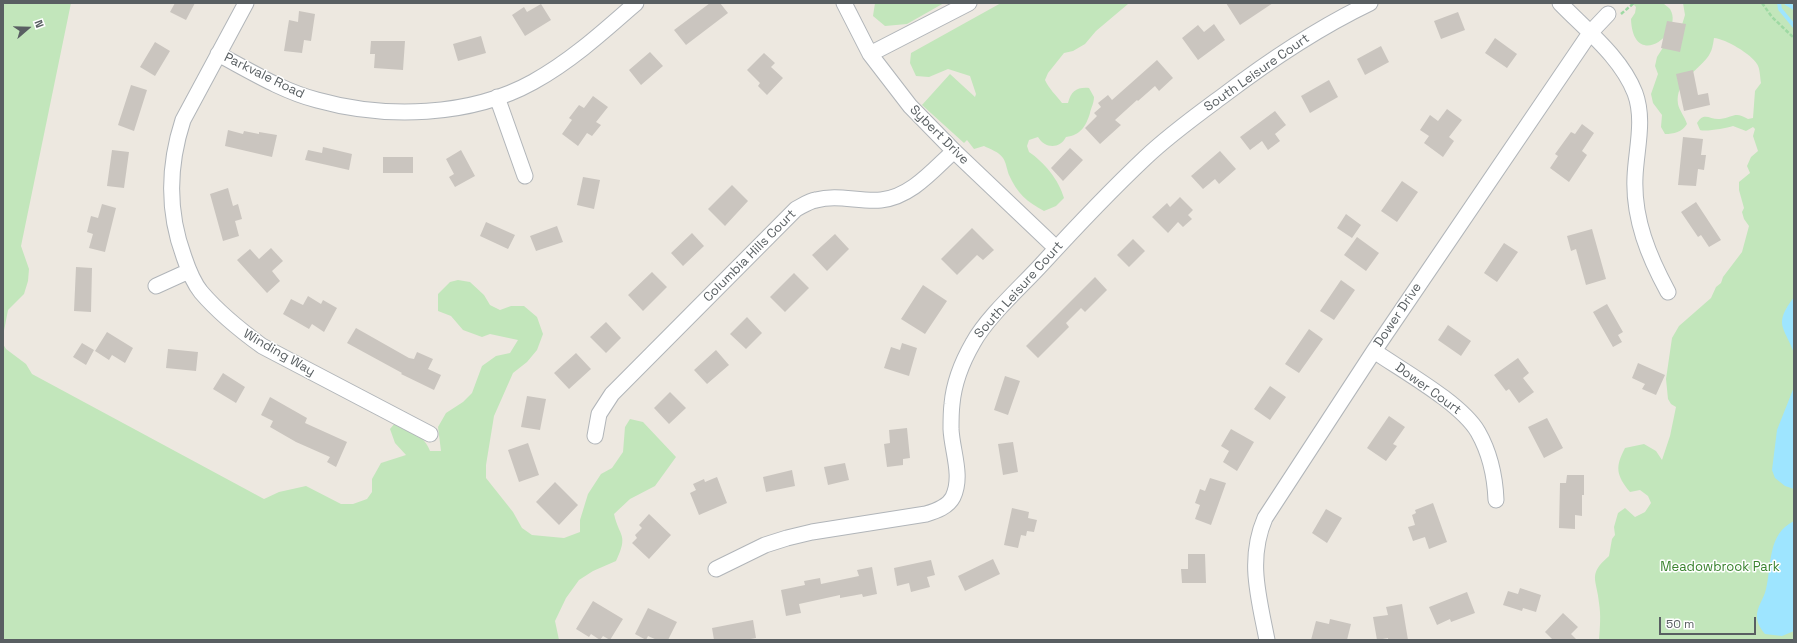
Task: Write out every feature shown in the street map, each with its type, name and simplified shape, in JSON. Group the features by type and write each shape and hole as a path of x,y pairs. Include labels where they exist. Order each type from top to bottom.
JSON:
{"street":[{"name":"Winding Way","path":"246,3 183,120 173,160 170,183 171,205 175,230 189,271 201,291 223,315 262,346 430,434"},
{"name":"Parkvale Road","path":"218,54 258,76 289,90 316,100 352,108 388,111 422,111 461,107 497,97 531,83 557,68 580,51 636,3"},
{"name":"Sybert Drive","path":"844,3 870,54 910,106 954,151 1056,248"},
{"path":"870,54 969,3"},
{"name":"South Leisure Court","path":"716,569 751,551 787,538 812,532 926,514 937,511 947,505 953,497 957,481 951,430 952,403 957,379 974,340 986,324 1056,248 1145,158 1176,132 1249,76 1289,48 1370,3"},
{"path":"1560,3 1616,62 1628,78 1635,93 1639,107 1640,122 1635,177 1638,218 1654,267 1668,292"},
{"name":"Dower Drive","path":"1266,640 1255,566 1258,534 1277,498 1374,351 1590,34 1608,14"},
{"path":"497,97 525,176"},
{"name":"Columbia Hills Court","path":"595,436 599,414 612,394 796,209 816,200 835,198 881,200 901,194 922,181 954,151"},
{"path":"156,286 189,271"},
{"name":"Dower Court","path":"1374,351 1447,401 1464,415 1477,431 1485,445 1492,466 1496,500"}],"path":[{"path":"1762,3 1772,17 1794,38"}],"green space":[{"path":"3,3 71,3 21,246 29,269 28,281 24,294 8,310 3,336"},
{"path":"875,3 944,3 907,24 885,26 873,16"},
{"path":"1001,3 1133,3 1128,4 1096,31 1085,44 1073,51 1064,53 1048,73 1045,80 1062,103 1068,103 1071,95 1081,88 1089,88 1094,97 1087,122 1085,126 1076,134 1066,137 1060,144 1052,146 1044,144 1038,137 1029,140 1027,146 1029,152 1040,161 1055,178 1064,198 1056,206 1044,211 1032,204 1015,187 1004,160 999,154 984,146 974,149 967,140 964,143 922,105 950,74 975,97 976,94 970,76 948,69 929,77 916,76 910,63 911,53"},
{"path":"1632,3 1663,3 1670,9 1673,18 1671,28 1665,37 1657,43 1648,45 1640,43 1634,35 1631,19 1635,13 1636,7"},
{"name":"Meadowbrook Park","path":"1683,3 1794,3 1794,640 1599,640 1600,612 1595,578 1598,568 1609,556 1612,539 1615,535 1614,527 1618,513 1625,508 1635,517 1645,512 1651,503 1648,496 1640,490 1630,492 1625,486 1618,471 1620,460 1625,448 1644,444 1656,451 1662,460 1670,436 1676,407 1671,404 1668,399 1666,379 1672,338 1679,326 1711,298 1716,287 1721,283 1723,277 1742,252 1749,226 1744,219 1742,212 1744,208 1739,190 1739,182 1750,173 1747,166 1751,157 1758,151 1753,136 1755,129 1753,127 1746,131 1733,126 1716,130 1700,130 1697,123 1702,117 1720,119 1740,115 1748,119 1753,118 1755,91 1761,83 1759,68 1754,60 1731,44 1714,38 1709,56 1687,78 1680,90 1678,104 1687,124 1678,132 1665,134 1661,127 1662,115 1653,103 1651,94 1658,74 1655,66 1657,57 1664,46 1681,28 1685,15"},
{"path":"458,280 470,282 484,295 490,305 500,310 511,306 524,306 537,317 543,334 537,350 527,362 513,373 494,416 486,465 486,478 513,512 522,528 532,535 564,538 580,532 580,520 588,494 601,474 612,468 623,452 625,427 630,419 643,422 676,457 655,486 630,499 614,514 622,536 622,546 620,552 616,561 593,571 579,580 566,598 555,621 559,640 3,640 3,344 6,349 26,364 32,374 264,499 279,492 306,486 341,504 353,504 367,499 372,492 372,479 381,463 406,455 395,443 390,429 395,423 405,427 420,437 428,446 430,451 441,451 438,427 446,413 463,402 472,393 482,366 496,356 510,353 518,340 490,334 482,337 463,330 451,316 438,311 438,294 450,282"}],"water":[{"path":"1794,297 1794,353 1784,331 1782,320"},
{"path":"1794,387 1794,489 1785,486 1775,478 1772,470 1777,430"},
{"path":"1794,521 1794,631 1782,636 1765,634 1759,625 1757,614 1766,589 1772,551 1779,534 1785,527"}],"building":[{"path":"175,3 195,3 186,20 170,12"},
{"path":"710,3 720,3 728,13 686,45 674,30"},
{"path":"1226,3 1273,3 1240,25"},
{"path":"541,4 551,20 525,36 512,15 524,7 527,12"},
{"path":"299,11 315,14 311,41 304,40 302,53 284,51 289,20 298,22"},
{"path":"1458,12 1465,30 1441,39 1434,21"},
{"path":"1667,21 1686,24 1680,52 1661,48"},
{"path":"1214,24 1225,40 1198,60 1182,38 1198,25 1204,32"},
{"path":"481,36 486,53 458,61 453,44"},
{"path":"1495,38 1517,54 1507,68 1485,53"},
{"path":"371,41 405,41 403,70 374,68 375,54 370,54"},
{"path":"155,42 170,51 155,76 140,67"},
{"path":"1381,46 1389,62 1365,75 1357,59"},
{"path":"650,52 663,66 641,85 629,70"},
{"path":"764,53 775,63 771,67 783,78 767,95 758,86 760,83 747,70"},
{"path":"1157,60 1173,78 1159,91 1155,86 1138,101 1137,100 1115,120 1121,125 1100,144 1085,128 1097,116 1094,113 1101,107 1098,103 1108,95 1112,100"},
{"path":"1693,70 1698,95 1708,93 1710,105 1684,111 1676,74"},
{"path":"1329,80 1338,97 1310,113 1301,96"},
{"path":"131,85 147,90 134,131 118,125"},
{"path":"593,96 608,107 596,122 601,125 592,136 587,133 578,146 562,134 572,120 569,118 579,105 584,108"},
{"path":"1447,109 1462,120 1449,137 1454,141 1443,157 1424,143 1429,136 1420,130 1430,115 1438,121"},
{"path":"1275,111 1286,125 1275,134 1280,141 1268,150 1262,141 1250,150 1240,137"},
{"path":"1582,124 1594,133 1582,151 1587,155 1569,182 1550,168 1558,156 1555,154 1571,132 1575,134"},
{"path":"228,130 243,134 244,131 277,135 272,157 225,146"},
{"path":"1683,137 1703,139 1701,155 1706,155 1704,170 1698,169 1696,186 1678,185"},
{"path":"323,147 352,154 349,170 305,160 308,150 322,153"},
{"path":"1070,148 1083,160 1063,181 1051,168"},
{"path":"112,150 129,152 124,188 107,186"},
{"path":"461,150 475,176 455,187 449,177 454,174 446,159"},
{"path":"1220,151 1236,169 1219,184 1215,179 1203,189 1191,176"},
{"path":"383,157 413,157 413,173 383,173"},
{"path":"583,177 600,180 594,209 577,205"},
{"path":"1402,181 1418,192 1397,222 1381,211"},
{"path":"732,185 748,201 725,226 708,209"},
{"path":"228,188 233,206 238,204 242,219 235,221 239,236 223,241 210,194"},
{"path":"1180,197 1193,210 1188,215 1192,219 1183,227 1178,222 1168,233 1152,217 1167,203 1170,207"},
{"path":"1696,202 1721,240 1709,247 1701,235 1698,237 1681,212"},
{"path":"102,204 116,208 105,252 89,248 93,234 87,232 91,216 98,218"},
{"path":"1346,214 1361,225 1352,238 1337,228"},
{"path":"486,222 515,235 508,249 480,236"},
{"path":"557,226 563,242 536,251 530,236"},
{"path":"972,228 994,250 983,260 977,255 957,275 941,259"},
{"path":"1592,229 1606,279 1586,285 1576,249 1571,251 1567,236"},
{"path":"692,233 704,246 683,266 671,253"},
{"path":"835,234 849,249 827,271 812,255"},
{"path":"1357,237 1379,253 1366,271 1344,255"},
{"path":"1133,239 1145,251 1129,267 1117,255"},
{"path":"1504,243 1518,252 1497,282 1484,273"},
{"path":"271,248 283,261 272,271 280,281 267,293 237,260 250,249 259,259"},
{"path":"76,267 92,268 91,312 74,311"},
{"path":"652,272 667,287 643,311 628,295"},
{"path":"794,273 809,288 785,312 770,297"},
{"path":"1095,277 1107,290 1085,312 1081,308 1066,323 1069,327 1038,358 1026,346"},
{"path":"1341,280 1355,290 1334,320 1320,311"},
{"path":"923,285 947,301 925,334 901,319"},
{"path":"308,296 321,304 323,300 337,308 324,332 312,324 309,329 283,314 291,299 303,305"},
{"path":"1607,304 1623,332 1618,335 1622,342 1613,347 1593,312"},
{"path":"747,317 762,333 746,349 730,334"},
{"path":"606,322 621,338 606,353 590,337"},
{"path":"1448,325 1471,341 1461,356 1438,340"},
{"path":"356,328 409,358 414,359 417,352 433,359 428,369 441,375 434,390 401,374 402,373 347,343"},
{"path":"1309,329 1323,339 1299,373 1285,364"},
{"path":"107,332 133,348 125,363 112,355 109,360 95,351"},
{"path":"82,343 94,350 86,365 73,357"},
{"path":"902,343 917,348 909,376 884,368 891,347 900,350"},
{"path":"168,349 198,352 196,371 166,368"},
{"path":"716,350 729,365 707,384 694,370"},
{"path":"576,353 591,369 569,389 554,373"},
{"path":"1518,358 1529,373 1523,378 1534,392 1519,403 1509,389 1506,391 1494,375"},
{"path":"1638,363 1665,375 1656,395 1642,389 1645,384 1632,378"},
{"path":"223,373 245,387 236,403 213,389"},
{"path":"1005,376 1020,381 1008,415 994,410"},
{"path":"1270,386 1286,397 1270,420 1254,409"},
{"path":"670,392 686,408 669,424 654,408"},
{"path":"527,396 546,399 540,430 521,427"},
{"path":"270,397 307,418 305,423 347,442 336,467 327,462 330,457 296,442 270,427 273,421 261,415"},
{"path":"1389,416 1405,427 1393,444 1397,446 1386,461 1367,448"},
{"path":"1547,418 1563,448 1544,458 1528,427"},
{"path":"907,428 910,458 903,459 903,465 887,467 884,444 890,443 889,430"},
{"path":"1231,429 1254,442 1237,471 1223,462 1229,451 1221,446"},
{"path":"1013,442 1018,472 1003,475 998,444"},
{"path":"528,443 539,475 519,482 508,450"},
{"path":"845,463 849,480 828,485 824,467"},
{"path":"792,470 795,486 766,492 763,477"},
{"path":"1567,475 1584,475 1582,516 1575,515 1575,529 1559,528 1560,483 1566,483"},
{"path":"717,477 727,503 699,515 690,493 696,490 693,484 704,479 705,482"},
{"path":"1210,478 1226,483 1211,525 1195,519 1200,505 1195,503 1200,489 1205,491"},
{"path":"555,482 578,505 559,525 536,502"},
{"path":"1433,503 1447,542 1429,549 1425,537 1413,541 1408,527 1415,525 1412,515 1416,513 1415,510"},
{"path":"1012,508 1029,512 1028,518 1037,520 1034,532 1027,531 1026,536 1021,535 1018,548 1004,545"},
{"path":"1326,509 1342,518 1327,543 1312,533"},
{"path":"649,514 671,535 649,559 632,543 637,538 635,535 642,528 639,525"},
{"path":"1188,554 1205,554 1206,583 1182,583 1181,569 1188,569"},
{"path":"993,559 1000,574 965,591 958,576"},
{"path":"931,560 935,575 927,577 930,587 911,592 909,583 897,586 894,568"},
{"path":"872,567 877,594 863,597 862,594 840,598 840,595 799,604 801,613 786,616 781,590 805,585 804,581 820,578 821,584 859,576 857,570"},
{"path":"1520,588 1541,595 1536,612 1523,608 1522,611 1503,605 1508,591 1518,594"},
{"path":"1467,592 1475,613 1451,622 1450,619 1437,625 1429,607"},
{"path":"593,601 623,619 610,640 603,636 600,640 591,634 589,637 576,629"},
{"path":"1402,604 1408,640 1388,640 1388,638 1377,640 1373,617 1388,615 1386,607"},
{"path":"648,608 677,622 668,640 657,640 648,636 646,640 635,634"},
{"path":"1563,613 1578,627 1571,634 1577,640 1553,640 1545,632"},
{"path":"1330,619 1351,624 1347,640 1311,640 1316,621 1329,624"},
{"path":"753,620 756,638 745,640 714,640 712,628"}],"waterway":[{"path":"1779,3 1780,9 1794,26"},
{"path":"1786,3 1794,8"}]}
